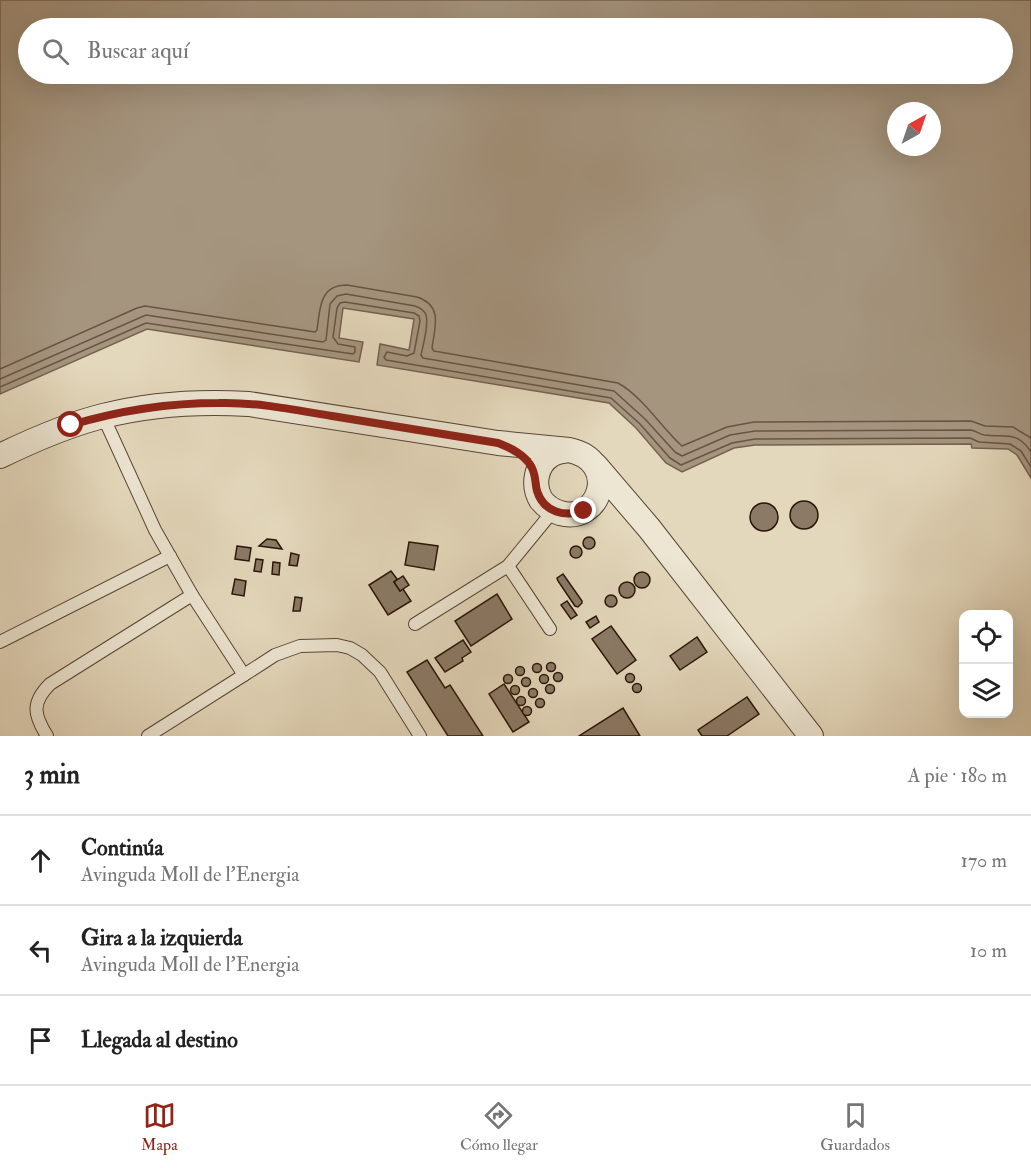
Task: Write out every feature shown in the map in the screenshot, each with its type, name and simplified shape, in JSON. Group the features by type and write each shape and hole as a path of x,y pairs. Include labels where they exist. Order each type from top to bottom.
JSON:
{"street":[{"path":"0,456 52,432 103,416 161,406 219,403 249,404 498,443 579,452 588,457 649,528 811,736"},
{"path":"498,443 513,449 528,461 536,479"},
{"path":"570,450 551,455 538,469 536,488 545,505 563,514 611,508 632,516 649,528"},
{"path":"584,511 598,495 599,473 594,464"}],"lane":[{"path":"103,416 150,519 170,556 192,595 244,675"},
{"path":"415,624 508,566 553,511"},
{"path":"0,642 170,556"},
{"path":"508,566 550,629"},
{"path":"47,736 36,714 37,702 41,693 50,684 192,595"},
{"path":"148,736 275,655 300,646 337,645 350,648 362,655 380,672 420,736"}],"water":[{"path":"0,0 1031,0 1031,478 1017,455 1008,449 972,448 971,444 755,445 734,448 682,472 666,463 636,428 609,403 377,365 380,344 409,350 414,319 343,308 339,338 363,342 359,362 147,329 0,394"}],"building":[{"path":"804,501 814,505 818,515 814,525 804,529 794,525 790,515 794,505"},
{"path":"764,503 774,507 778,517 774,527 764,531 754,527 750,517 754,507"},
{"path":"589,537 595,543 589,549 583,543"},
{"path":"267,539 276,540 282,549 259,546"},
{"path":"409,542 438,546 434,570 405,565"},
{"path":"237,546 251,548 249,561 235,559"},
{"path":"576,546 582,552 576,558 570,552"},
{"path":"291,553 299,555 297,566 289,565"},
{"path":"256,559 263,560 261,572 254,571"},
{"path":"273,562 280,563 279,575 272,574"},
{"path":"391,571 397,579 394,582 400,591 403,589 411,601 388,615 369,585"},
{"path":"639,572 645,572 650,580 648,586 639,588 634,583 634,577"},
{"path":"563,574 582,601 578,607 558,581 557,578"},
{"path":"403,576 409,585 400,591 394,582"},
{"path":"235,579 246,581 244,596 232,594"},
{"path":"624,582 630,582 635,590 633,596 624,598 619,593 619,587"},
{"path":"497,594 512,619 471,646 455,621"},
{"path":"611,595 617,601 611,607 605,601"},
{"path":"295,597 302,598 300,611 293,611"},
{"path":"567,601 577,615 571,619 561,605"},
{"path":"596,616 599,622 590,628 586,622"},
{"path":"611,626 636,660 617,674 592,639"},
{"path":"697,637 707,652 680,670 670,656"},
{"path":"463,640 471,652 462,658 463,661 445,672 435,658"},
{"path":"427,660 445,688 450,685 483,736 448,736 407,672"},
{"path":"551,663 555,667 551,671 547,667"},
{"path":"537,664 541,668 537,672 533,668"},
{"path":"520,667 524,671 520,675 516,671"},
{"path":"558,673 562,677 558,681 554,677"},
{"path":"630,674 634,678 630,682 626,678"},
{"path":"508,675 512,679 508,683 504,679"},
{"path":"544,675 548,679 544,683 540,679"},
{"path":"526,678 530,682 526,686 522,682"},
{"path":"637,683 642,688 637,693 632,688"},
{"path":"504,684 529,722 513,732 489,694"},
{"path":"550,685 554,689 550,693 546,689"},
{"path":"515,686 519,690 515,694 511,690"},
{"path":"533,689 537,693 533,697 529,693"},
{"path":"521,697 525,701 521,705 517,701"},
{"path":"747,697 759,714 727,736 702,736 698,730"},
{"path":"540,699 544,703 540,707 536,703"},
{"path":"527,707 531,711 527,715 523,711"},
{"path":"623,708 640,736 579,736"}],"route":[{"path":"71,425 132,410 187,404 228,403 269,406 498,443 513,449 528,461 533,469 539,497 545,505 563,514 584,511"}]}
